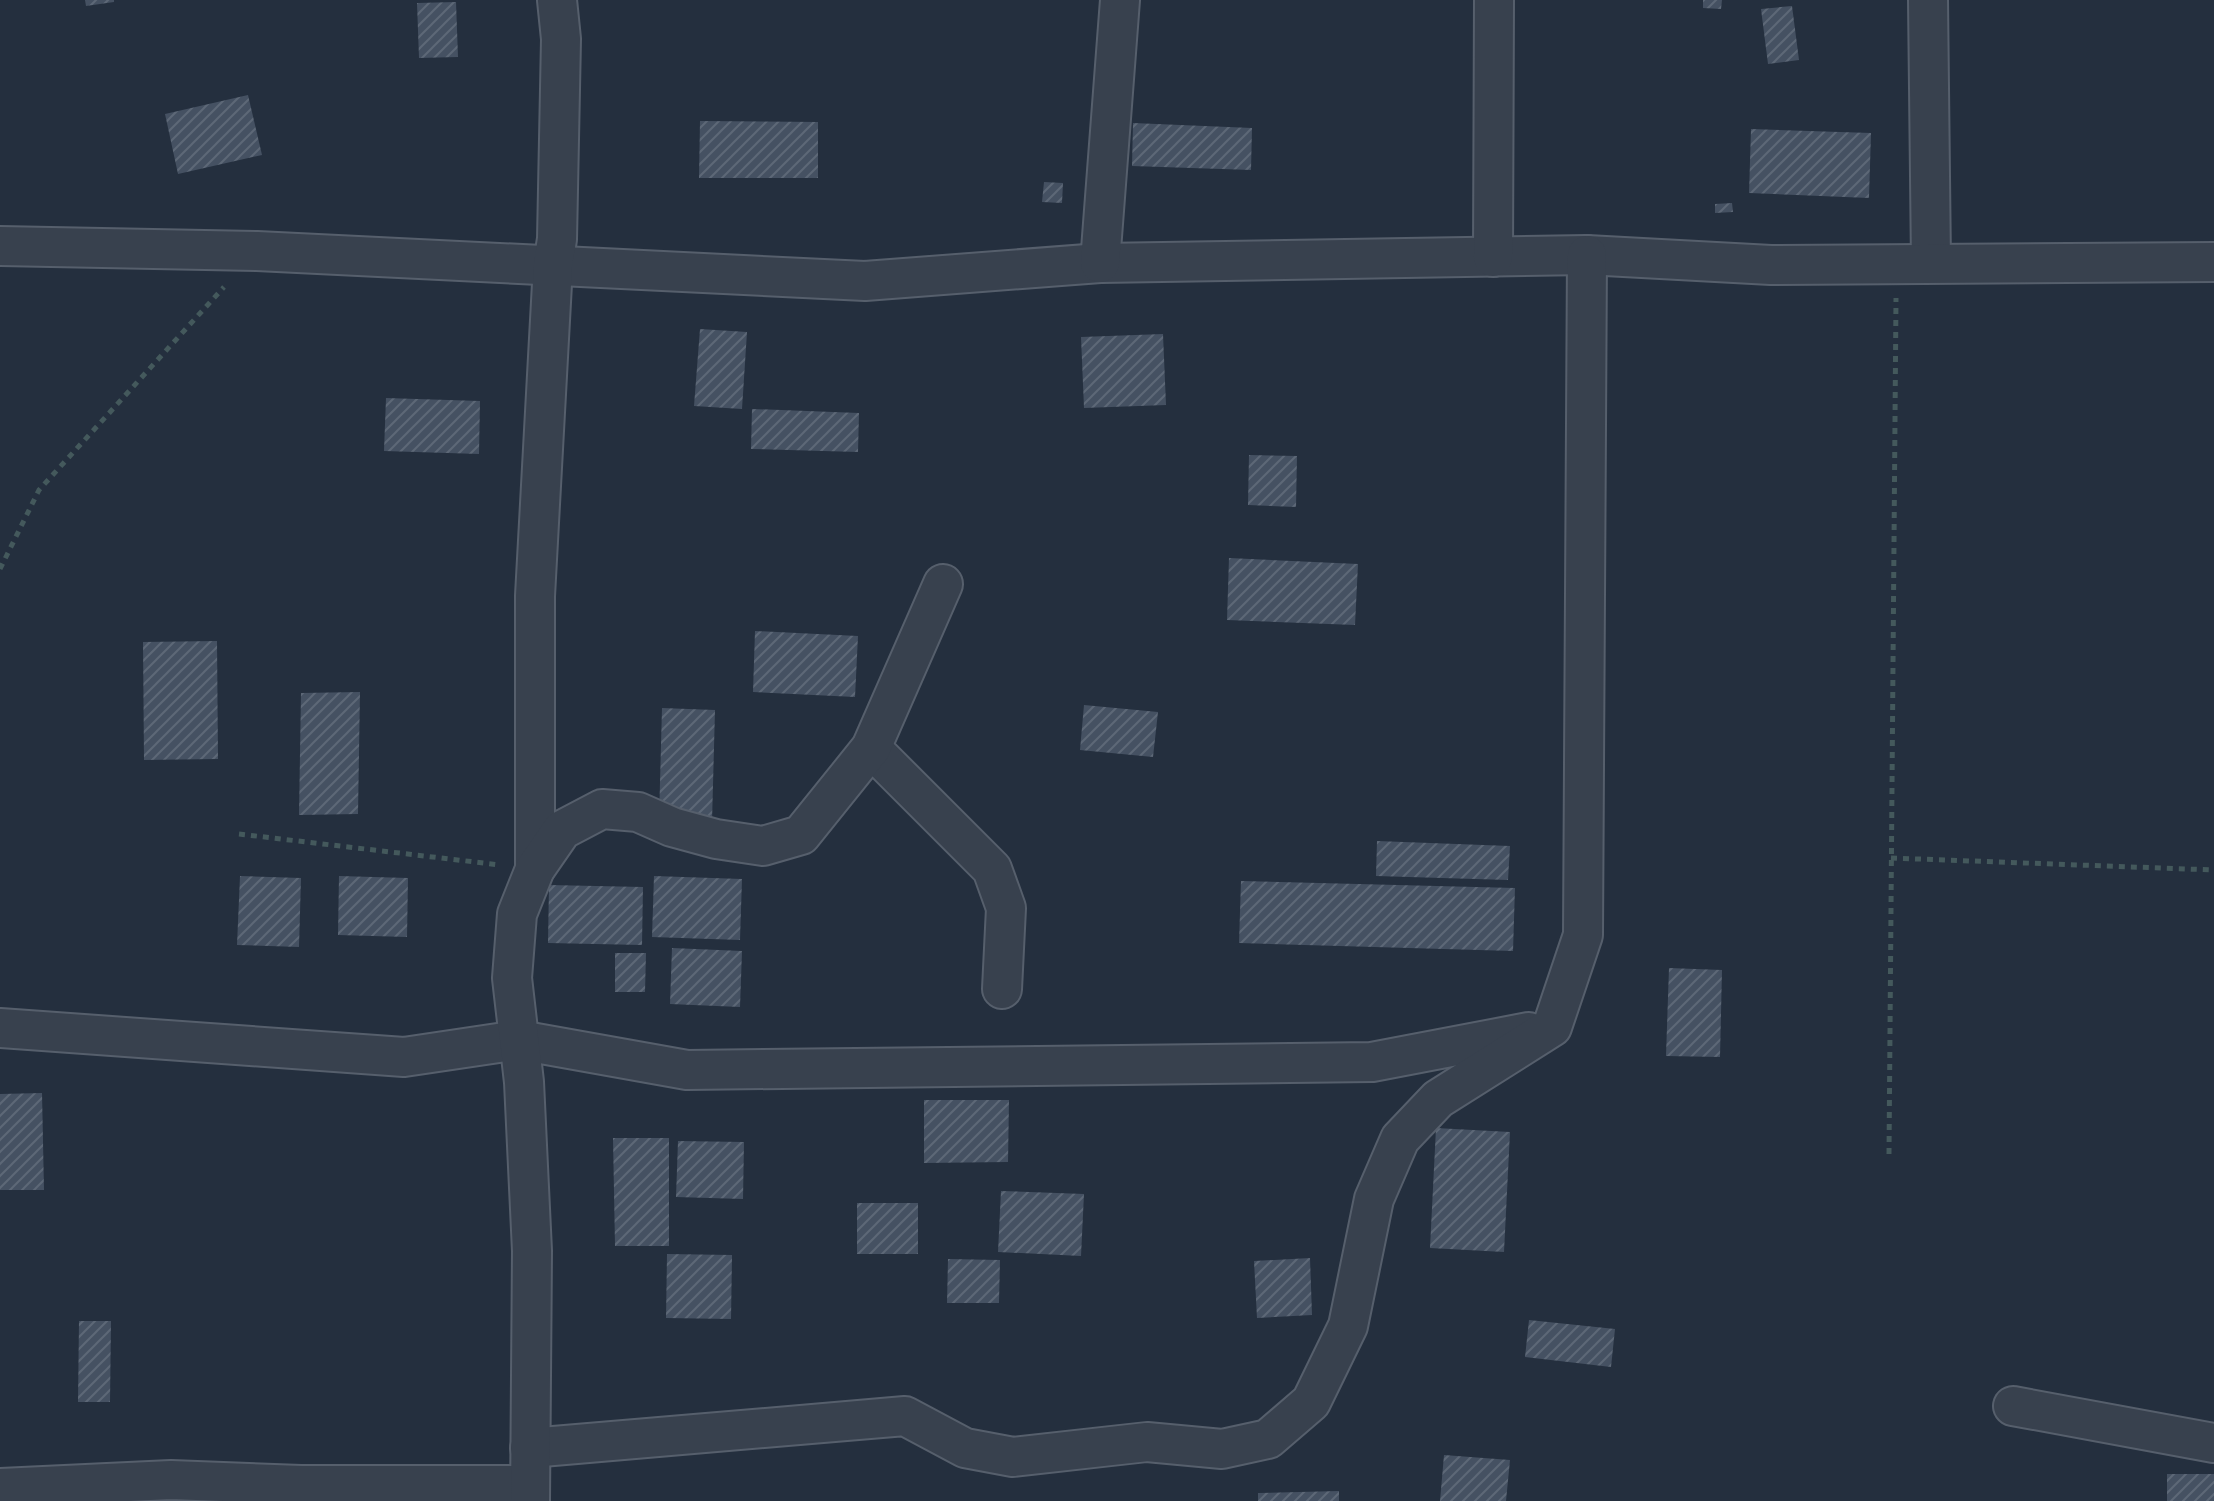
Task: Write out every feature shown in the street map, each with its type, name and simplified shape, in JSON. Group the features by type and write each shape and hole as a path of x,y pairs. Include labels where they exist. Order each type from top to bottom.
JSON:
{"street":[{"path":"535,869 535,596 557,239 561,54 557,0"},
{"path":"1100,263 1120,0"},
{"path":"1493,257 1494,0"},
{"path":"1914,264 1928,0"},
{"path":"0,246 257,251 865,281 1100,263 1587,255 1771,265 2214,262"},
{"path":"0,1488 171,1480 301,1485 530,1478 905,1416 965,1448 1013,1457 1147,1442 1222,1449 1268,1439 1311,1402 1348,1326 1374,1199 1400,1139 1438,1099 1552,1027 1583,935 1587,255"},
{"path":"530,1478 532,1251 524,1082 512,978 517,914 535,869 562,830 602,809 638,812 672,827 701,835 763,846 801,835 871,748 943,584"},
{"path":"871,748 992,869 1006,908 1002,989"},
{"path":"0,1028 404,1057 519,1040 687,1070 1372,1062 1552,1027"},
{"path":"2013,1406 2214,1443"}],"path":[{"path":"0,569 39,490 257,251"},
{"path":"1889,1154 1891,858 1914,264"},
{"path":"239,834 535,869"},
{"path":"1891,858 2214,870"}],"building":[{"path":"85,0 114,0 114,2 86,6"},
{"path":"1703,0 1722,0 1721,9 1703,8"},
{"path":"456,2 458,57 419,58 417,3"},
{"path":"1792,6 1799,60 1768,64 1761,9"},
{"path":"248,95 262,155 178,174 165,114"},
{"path":"700,121 818,122 818,178 699,178"},
{"path":"1133,123 1252,128 1251,170 1132,166"},
{"path":"1751,129 1871,133 1869,198 1749,193"},
{"path":"1044,182 1063,183 1062,203 1042,202"},
{"path":"1732,203 1733,212 1715,213 1715,204"},
{"path":"700,329 747,332 742,409 694,406"},
{"path":"1163,334 1166,405 1084,408 1081,337"},
{"path":"386,398 480,401 479,454 384,451"},
{"path":"752,409 859,413 858,452 751,449"},
{"path":"1249,455 1297,456 1296,507 1248,505"},
{"path":"1229,558 1358,564 1355,625 1227,620"},
{"path":"755,631 858,636 855,697 753,692"},
{"path":"217,641 218,759 144,760 143,642"},
{"path":"360,692 358,814 299,815 301,693"},
{"path":"1084,705 1158,712 1153,757 1080,750"},
{"path":"662,708 715,710 712,822 659,820"},
{"path":"1377,841 1510,846 1508,880 1376,876"},
{"path":"240,876 301,878 299,947 237,945"},
{"path":"339,876 408,878 407,937 338,935"},
{"path":"654,876 742,879 740,940 652,937"},
{"path":"1241,881 1515,888 1513,951 1239,943"},
{"path":"549,885 643,887 642,945 548,943"},
{"path":"672,948 742,951 740,1007 670,1004"},
{"path":"615,953 646,953 645,992 615,992"},
{"path":"1669,968 1722,970 1720,1057 1666,1056"},
{"path":"42,1093 44,1190 0,1190 0,1094"},
{"path":"924,1100 1009,1100 1008,1162 924,1163"},
{"path":"1436,1128 1510,1132 1504,1252 1430,1248"},
{"path":"613,1138 669,1138 669,1246 615,1246"},
{"path":"678,1141 744,1142 743,1199 676,1197"},
{"path":"1001,1191 1084,1194 1081,1256 998,1252"},
{"path":"857,1203 918,1203 918,1254 857,1254"},
{"path":"667,1254 732,1255 731,1319 666,1318"},
{"path":"1310,1258 1312,1315 1257,1318 1254,1261"},
{"path":"948,1259 1000,1260 999,1303 947,1303"},
{"path":"1529,1320 1615,1329 1611,1367 1525,1357"},
{"path":"79,1321 111,1321 110,1402 78,1402"},
{"path":"1444,1455 1510,1460 1506,1501 1440,1501"},
{"path":"2167,1474 2214,1474 2214,1501 2167,1501"},
{"path":"1339,1491 1339,1501 1258,1501 1258,1493"}]}
